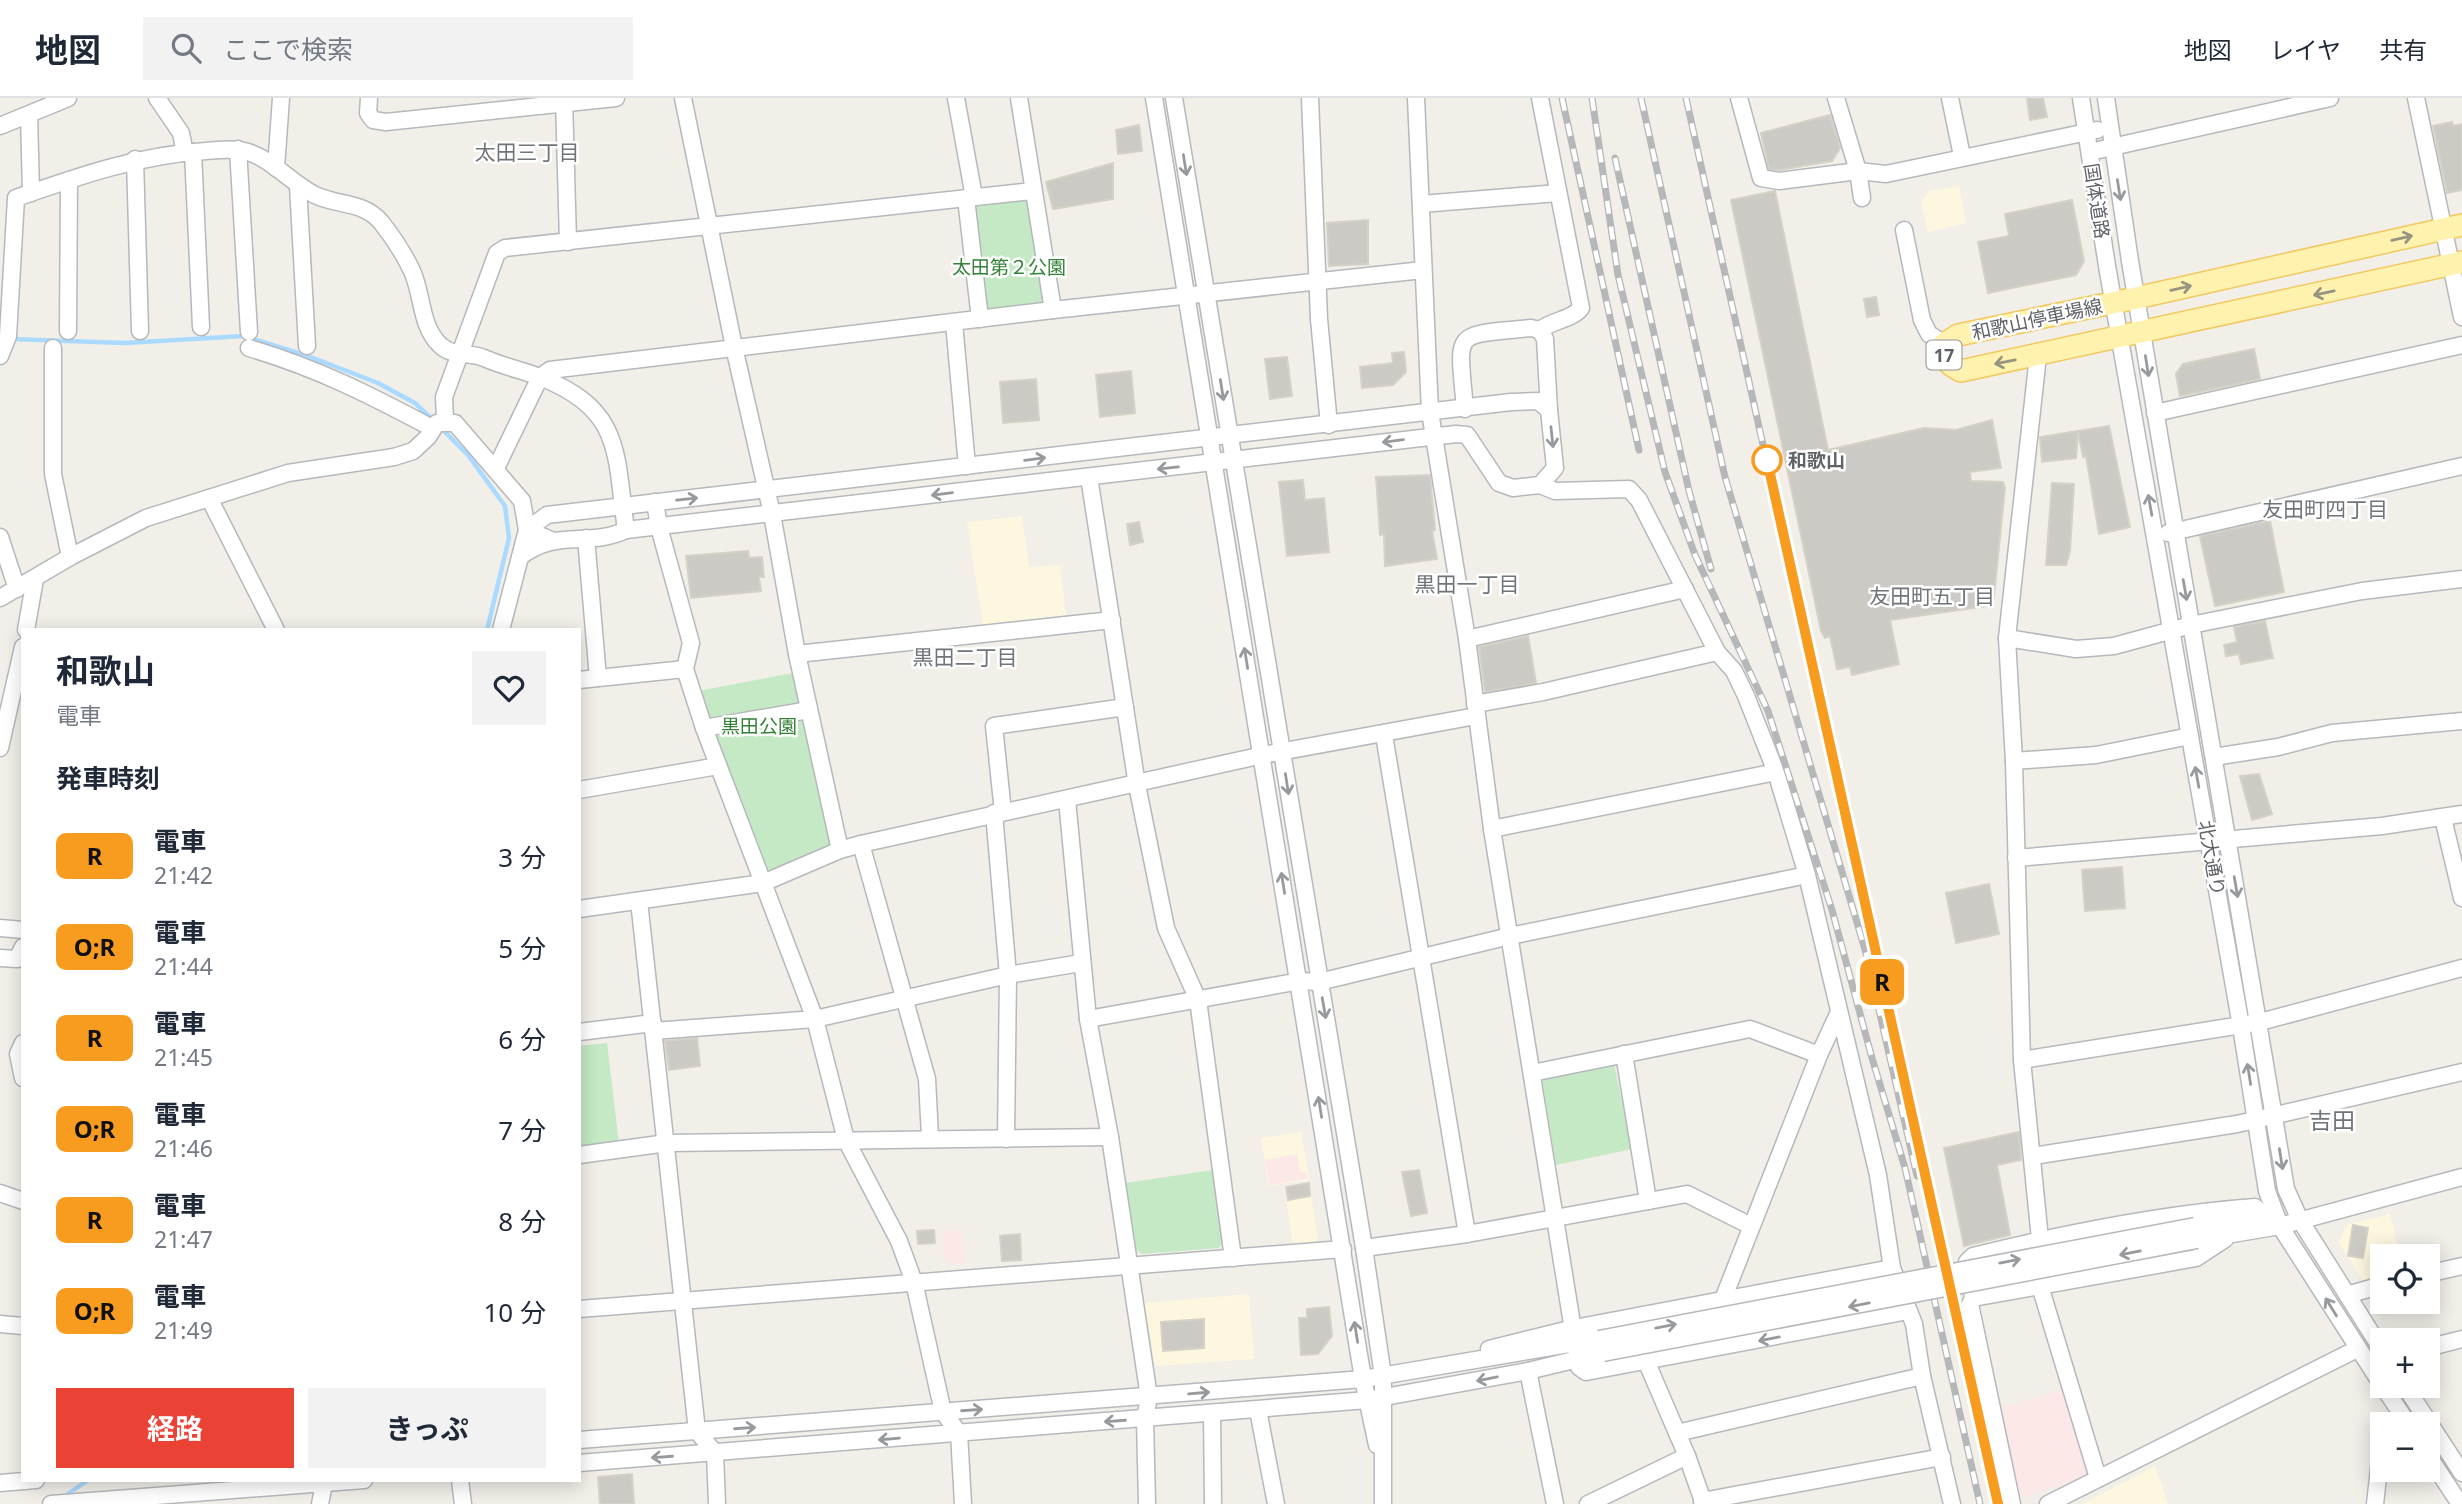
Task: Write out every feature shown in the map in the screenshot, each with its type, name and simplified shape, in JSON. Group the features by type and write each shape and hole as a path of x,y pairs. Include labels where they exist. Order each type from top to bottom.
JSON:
{"main road":[{"name":"和歌山停車場線","path":"2454,227 1958,335 1944,344 1944,358 1948,364 1961,371 2457,263"}],"street":[{"path":"0,126 68,98"},
{"path":"157,98 181,133 189,152 201,327"},
{"path":"276,168 281,98"},
{"path":"369,98 368,113 373,120 386,122 564,101 616,98"},
{"path":"683,98 708,226 772,514 797,654 840,850"},
{"path":"956,98 970,198 980,319"},
{"path":"1019,98 1053,310"},
{"path":"1154,98 1363,1379 1382,1471"},
{"path":"1174,98 1364,1248 1385,1398 1383,1504"},
{"path":"1310,98 1319,319 1329,425"},
{"path":"1416,98 1430,412 1467,639 1492,829 1579,1367 1586,1373 1647,1363 1908,1311"},
{"path":"1539,98 1581,308 1577,314 1549,322 1540,330"},
{"path":"1836,98 1858,171 1862,198"},
{"path":"1950,98 1962,156"},
{"name":"国体道路","path":"2081,98 2114,303"},
{"name":"国体道路","path":"2106,98 2136,298"},
{"path":"2090,152 2330,98"},
{"path":"2416,98 2454,227 2462,317"},
{"path":"1745,99 1761,177 1779,181 1858,171 1886,174 2110,127"},
{"path":"564,101 568,242"},
{"path":"0,356 8,336 29,115"},
{"path":"238,149 249,340 438,425 455,423 522,501 547,515"},
{"path":"0,203 135,159 238,149 260,157 298,186 336,204 350,204 369,210 382,224 412,272 429,330 441,347 458,354 472,353 540,377 586,401 601,418 615,449 625,530"},
{"path":"135,159 140,331"},
{"path":"68,331 69,180"},
{"path":"298,186 307,346"},
{"path":"0,598 70,557 146,518 288,473 394,457 413,451 438,425 458,354 497,253 505,248 1032,191"},
{"path":"1421,204 1558,193"},
{"path":"1904,230 1922,320 1929,334 1944,344"},
{"path":"496,468 540,377 550,370 1053,310 1423,270"},
{"name":"北大通り","path":"2136,298 2286,1189 2298,1214 2370,1331"},
{"name":"北大通り","path":"2114,303 2273,1218 2370,1368"},
{"path":"954,323 967,467"},
{"path":"1465,409 1460,349 1463,340 1473,334 1531,328 1540,330"},
{"path":"1540,330 1545,340 1555,468 1540,485"},
{"path":"2155,413 2462,345"},
{"path":"53,348 53,474 70,557"},
{"path":"2038,356 2007,638 2014,761 2022,1060 2040,1240 2040,1286 2098,1478"},
{"path":"527,530 547,515 622,505 766,491 1430,412 1538,401 1549,410"},
{"path":"520,557 535,545 551,540 614,536 625,530 1434,436 1467,435 1499,483 1513,488 1540,485 1555,491 1629,489 1639,500 1717,652 1734,671 1776,772 1807,875 1878,1175 1892,1268 1914,1324 1952,1504"},
{"path":"2156,536 2462,466"},
{"path":"1089,477 1137,785 1166,928 1198,1000 1233,1258"},
{"path":"209,498 275,628"},
{"path":"502,628 527,530 522,501"},
{"path":"655,502 659,527 691,643 685,669 718,766 815,1019 846,1140 899,1241 914,1282 943,1412 959,1433 963,1504"},
{"path":"527,530 551,540"},
{"path":"0,537 17,589"},
{"path":"586,538 598,678"},
{"path":"26,628 35,579"},
{"path":"2007,638 2076,649 2113,646 2172,629 2362,591 2462,579"},
{"path":"1467,639 1685,589"},
{"path":"797,654 1112,620"},
{"path":"581,909 763,883 840,850 861,844 1137,785 1262,755 1384,735 1543,692 1717,652"},
{"path":"0,748 21,656"},
{"path":"581,680 685,669"},
{"path":"1006,1139 1009,975 994,726 1125,707"},
{"path":"704,728 809,710"},
{"path":"2214,757 2278,747 2332,733 2462,720"},
{"path":"1384,735 1467,1234"},
{"path":"2014,761 2096,755 2190,736"},
{"path":"581,789 718,766"},
{"path":"1492,829 1776,772"},
{"path":"1068,800 1088,1019 1110,1137 1149,1397 1145,1419 1147,1504"},
{"path":"2016,858 2382,827 2462,814"},
{"path":"2443,818 2462,898"},
{"path":"861,844 927,1079 930,1137"},
{"path":"1088,1019 1300,981 1319,982 1510,936 1807,875"},
{"path":"639,901 697,1431 715,1453 718,1504"},
{"path":"0,928 21,930"},
{"path":"0,958 21,956"},
{"path":"581,1032 815,1019 1009,975 1081,962"},
{"path":"2022,1060 2241,1026 2462,968"},
{"path":"1722,1302 1819,1055 1839,1012"},
{"path":"1532,1073 1750,1029 1819,1055"},
{"path":"21,1048 18,1055 21,1069"},
{"path":"1623,1054 1648,1201"},
{"path":"2033,1156 2256,1120 2462,1072"},
{"path":"581,1155 667,1143 930,1137 1110,1137"},
{"path":"581,1464 1385,1398 1578,1359 1601,1346 2298,1214 2462,1176"},
{"path":"0,1193 21,1200"},
{"path":"1364,1248 1467,1234 1687,1194 1751,1226"},
{"path":"2012,1504 1970,1304 1973,1298 1967,1262 1973,1256 2040,1240 2186,1212 2255,1207 2273,1218"},
{"path":"1973,1298 2196,1258 2233,1234 2273,1218"},
{"path":"2196,1233 2233,1234"},
{"path":"581,1309 1343,1249"},
{"path":"2440,1271 2462,1266"},
{"path":"581,1440 1363,1379 1454,1363 1495,1346 1575,1335 1892,1268"},
{"path":"2347,1295 2370,1288"},
{"path":"0,1324 21,1326"},
{"path":"1575,1335 1601,1346"},
{"path":"2440,1345 2462,1339"},
{"path":"2048,1504 2357,1349"},
{"path":"1647,1363 1687,1456 1703,1502 1942,1457"},
{"path":"1528,1371 1555,1504"},
{"path":"1677,1433 1923,1376"},
{"name":"北大通り","path":"2391,1398 2400,1412"},
{"path":"2395,1412 2404,1398"},
{"path":"2413,1398 2462,1473"},
{"path":"1258,1410 1276,1504"},
{"path":"1212,1414 1213,1504"},
{"path":"1588,1504 1687,1456"},
{"path":"2440,1474 2460,1504"},
{"path":"0,1483 21,1481"},
{"path":"59,1504 189,1487 344,1482"},
{"path":"460,1482 463,1504"},
{"path":"2375,1504 2378,1482"},
{"path":"320,1504 324,1484"}],"shaded area":[{"path":"1959,186 1966,223 1928,232 1921,202 1929,191"},
{"path":"1022,516 1029,567 1060,565 1066,615 983,625 967,522"},
{"path":"1301,1132 1309,1180 1269,1186 1261,1138"},
{"path":"1297,1154 1300,1172 1306,1172 1308,1179 1270,1185 1265,1160"},
{"path":"1309,1182 1318,1242 1293,1245 1284,1186"},
{"path":"2390,1214 2397,1244 2370,1244 2370,1281 2364,1282 2339,1243 2346,1225"},
{"path":"962,1230 964,1264 952,1265 951,1260 944,1260 942,1231"},
{"path":"1249,1294 1254,1359 1155,1366 1145,1303"},
{"path":"2070,1387 2092,1475 2021,1498 2001,1408"},
{"path":"2155,1466 2168,1504 2083,1504"}],"green space":[{"name":"太田第２公園","path":"1028,196 1046,305 985,314 971,202"},
{"name":"黒田公園","path":"793,673 835,845 769,873 698,691"},
{"path":"607,1043 619,1144 581,1149 581,1046"},
{"path":"1614,1064 1632,1149 1556,1165 1542,1079"},
{"path":"1213,1170 1223,1243 1219,1248 1142,1254 1136,1249 1125,1183"}],"building":[{"path":"2027,98 2043,98 2047,117 2030,120"},
{"path":"1830,115 1840,148 1832,161 1779,170 1769,169 1761,133"},
{"path":"2452,122 2453,126 2462,124 2462,190 2447,193 2433,126"},
{"path":"1139,125 1142,151 1118,154 1116,130"},
{"path":"1113,163 1113,199 1053,209 1046,182"},
{"path":"1775,191 1828,450 1924,428 1956,430 1992,420 2001,468 1970,472 1971,481 2003,482 2005,488 1993,605 1890,620 1899,664 1852,675 1850,667 1837,669 1830,636 1825,638 1821,631 1731,200"},
{"path":"2072,200 2084,261 2076,275 1988,293 1978,242 2009,236 2005,214"},
{"path":"1368,220 1368,264 1329,266 1327,223"},
{"path":"1876,297 1879,315 1867,317 1864,299"},
{"path":"2254,349 2260,379 2180,396 2176,374 2183,364"},
{"path":"1404,352 1406,372 1393,385 1362,388 1360,367 1393,363 1392,353"},
{"path":"1287,357 1292,396 1270,399 1265,359"},
{"path":"1131,371 1135,413 1100,417 1096,375"},
{"path":"1036,379 1039,420 1003,423 1000,382"},
{"path":"2109,426 2130,527 2099,534 2086,456 2083,457 2078,431"},
{"path":"2078,431 2076,458 2042,462 2040,437"},
{"path":"1430,475 1435,530 1432,531 1437,559 1385,566 1384,534 1380,535 1376,477"},
{"path":"1303,480 1305,500 1324,498 1329,552 1287,556 1279,482"},
{"path":"2052,483 2074,484 2070,551 2066,565 2046,565"},
{"path":"2270,521 2284,592 2215,606 2200,536"},
{"path":"1139,522 1143,542 1130,545 1127,524"},
{"path":"748,551 749,558 762,557 764,577 759,577 761,591 691,598 686,556"},
{"path":"2265,621 2273,658 2241,664 2239,654 2226,656 2224,645 2237,642 2234,627"},
{"path":"1528,636 1536,683 1485,692 1479,647"},
{"path":"2259,774 2272,814 2252,820 2240,776"},
{"path":"2122,867 2125,908 2085,911 2082,870"},
{"path":"1989,884 1999,934 1956,943 1946,893"},
{"path":"697,1038 700,1066 669,1070 665,1041"},
{"path":"2019,1132 2021,1160 1997,1165 2010,1235 1964,1246 1944,1148"},
{"path":"1419,1170 1427,1213 1411,1216 1402,1172"},
{"path":"1309,1183 1310,1196 1288,1200 1286,1187"},
{"path":"2353,1225 2368,1228 2363,1258 2348,1256"},
{"path":"934,1230 935,1243 918,1244 917,1231"},
{"path":"1020,1234 1021,1260 1002,1261 1000,1236"},
{"path":"1329,1307 1332,1336 1318,1354 1301,1355 1299,1318 1307,1318 1307,1309"},
{"path":"1204,1319 1204,1348 1163,1351 1161,1322"},
{"path":"632,1474 634,1504 600,1504 598,1477"}],"waterway":[{"path":"11,339 125,343 244,336 308,356 378,383 415,403 434,421"},
{"path":"440,427 468,455 505,506 509,538 487,628"},
{"path":"62,1498 85,1482"}],"railway":[{"path":"1562,98 1639,450"},
{"path":"1592,98 1618,275 1665,472 1695,555 1768,711 1832,910 1905,1168 1980,1504"},
{"path":"1641,98 1725,477 1866,953 1917,1176"},
{"path":"1686,98 1876,954"},
{"path":"1615,158 1689,491 1711,569"},
{"path":"1922,1162 1998,1504"}],"train":[{"name":"R","path":"1767,460 1998,1504"}],"place":[{"name":"和歌山","path":"1767,460"}],"district":[{"name":"太田三丁目","path":"527,152"},
{"name":"友田町四丁目","path":"2325,509"},
{"name":"黒田一丁目","path":"1467,584"},
{"name":"友田町五丁目","path":"1932,596"},
{"name":"黒田二丁目","path":"965,657"},
{"name":"吉田","path":"2332,1120"}]}
